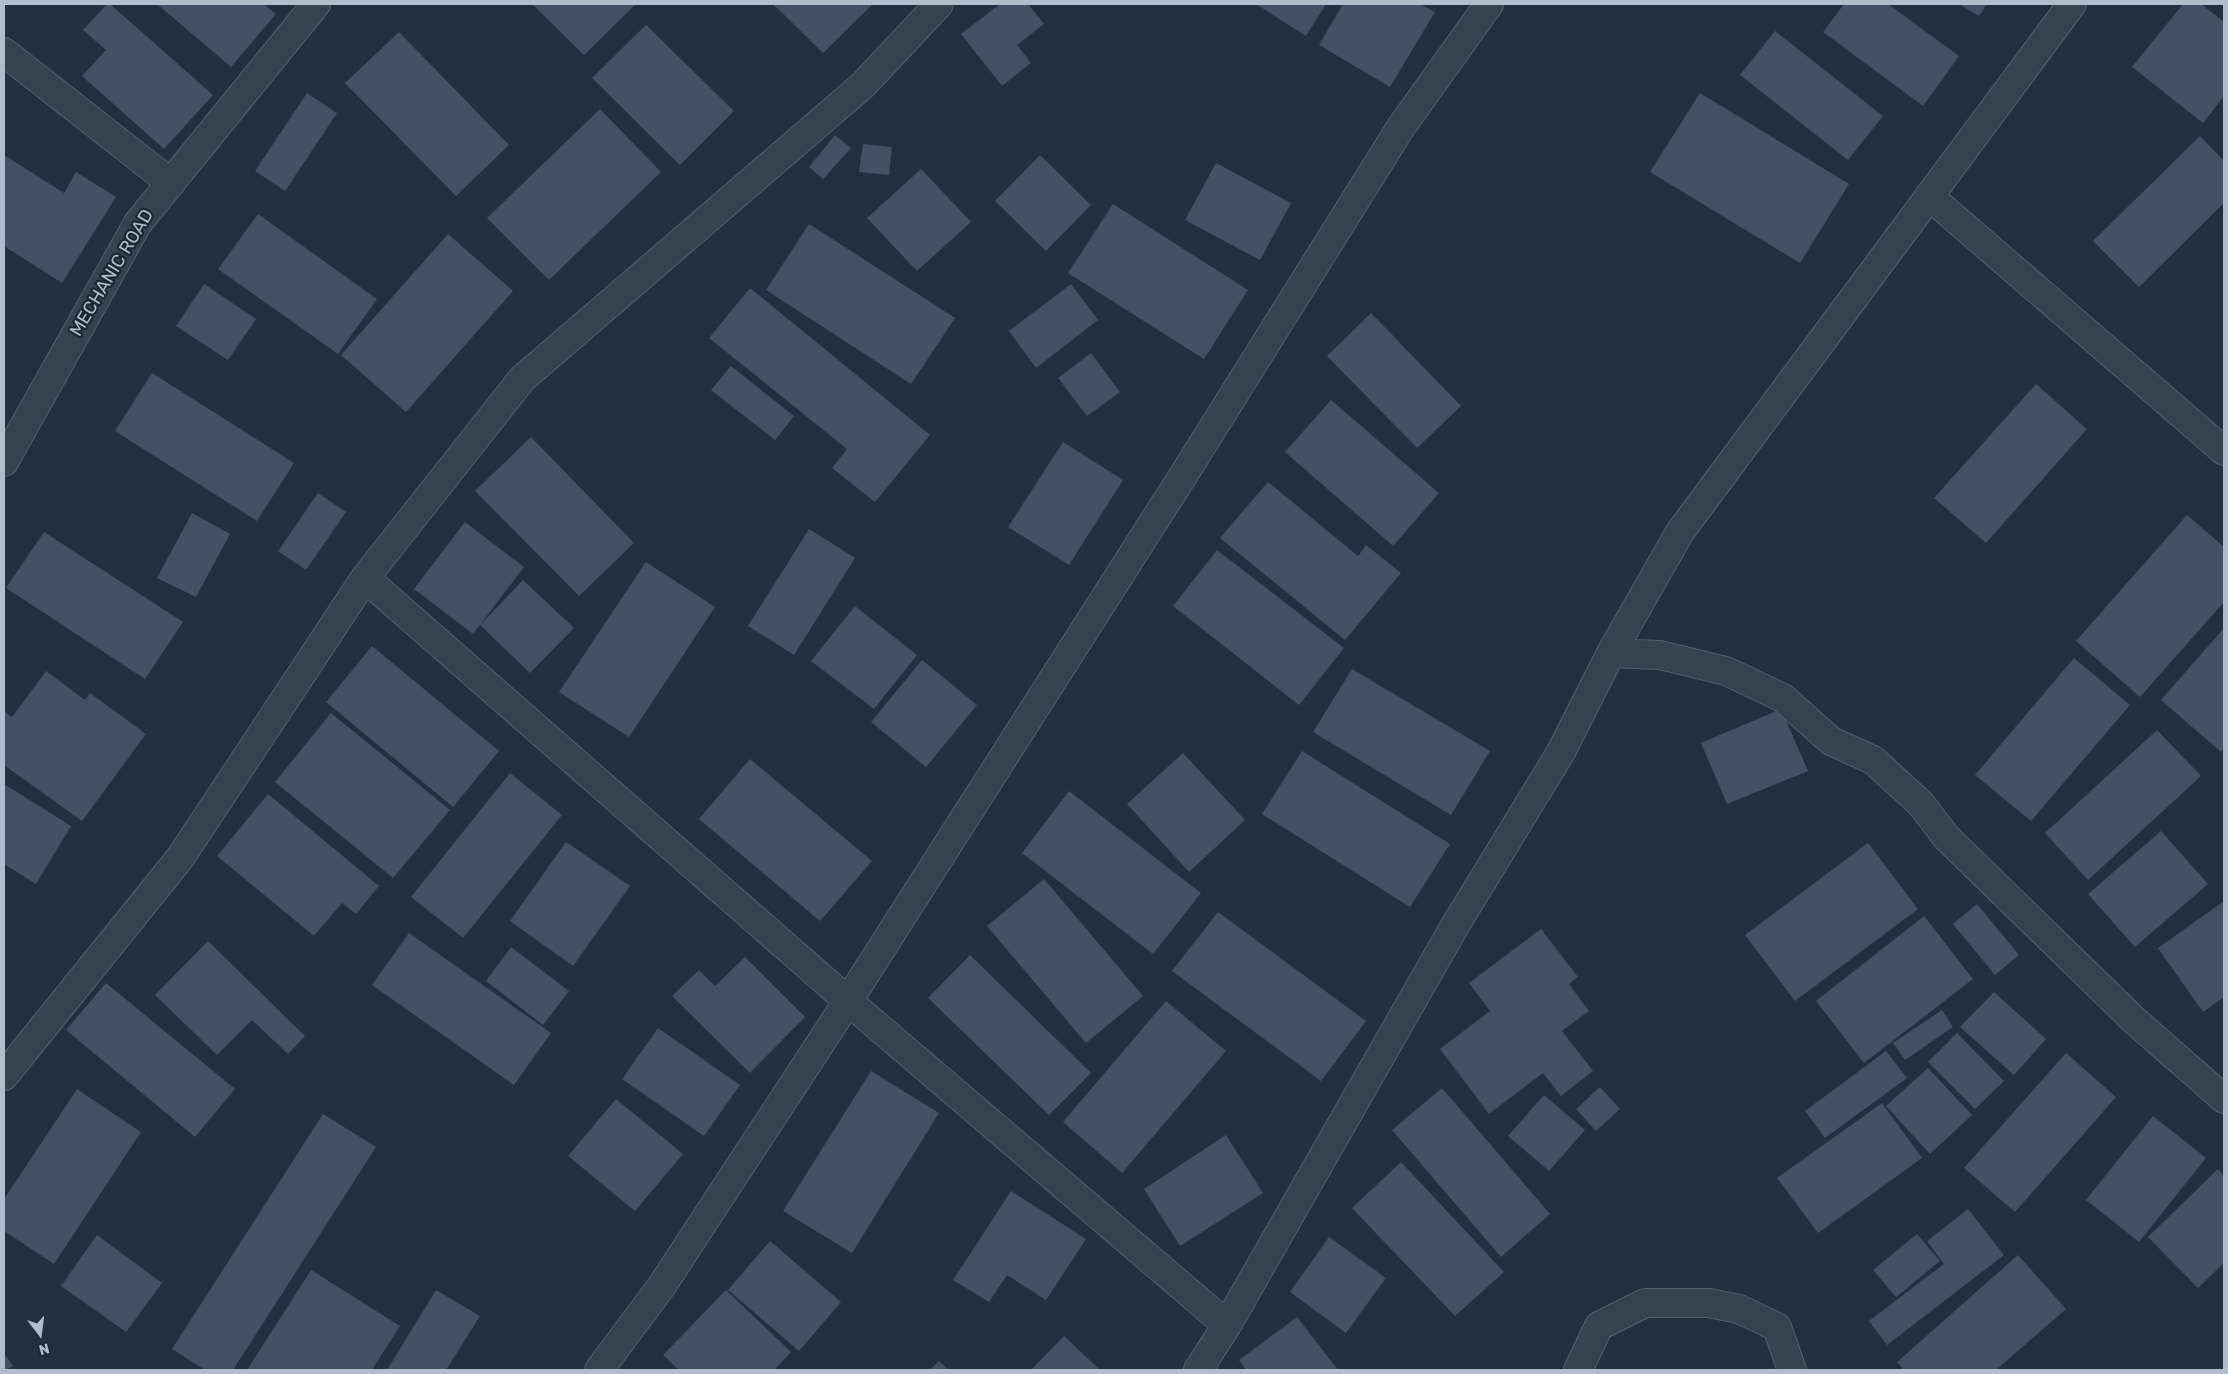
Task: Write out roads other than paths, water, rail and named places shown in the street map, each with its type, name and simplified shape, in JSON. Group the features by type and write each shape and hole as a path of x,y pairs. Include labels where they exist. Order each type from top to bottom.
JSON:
{"street":[{"name":"MECHANIC ROAD","path":"4,462 138,223 316,4"},
{"path":"4,1076 180,858 366,578 522,378 863,84 939,4"},
{"path":"599,1370 661,1287 848,1001 1186,471 1401,127 1489,4"},
{"path":"1198,1370 1227,1325 1456,924 1561,752 1611,653 1680,532 2072,4"},
{"path":"4,52 171,182"},
{"path":"1929,196 2224,451"},
{"path":"366,578 848,1001 1227,1325"},
{"path":"1611,653 1660,655 1726,671 1784,698 1830,741 1873,760 1920,804 1947,838 2134,1021 2224,1100"},
{"path":"1578,1370 1600,1326 1645,1304 1709,1303 1739,1309 1777,1327 1792,1370"}]}
